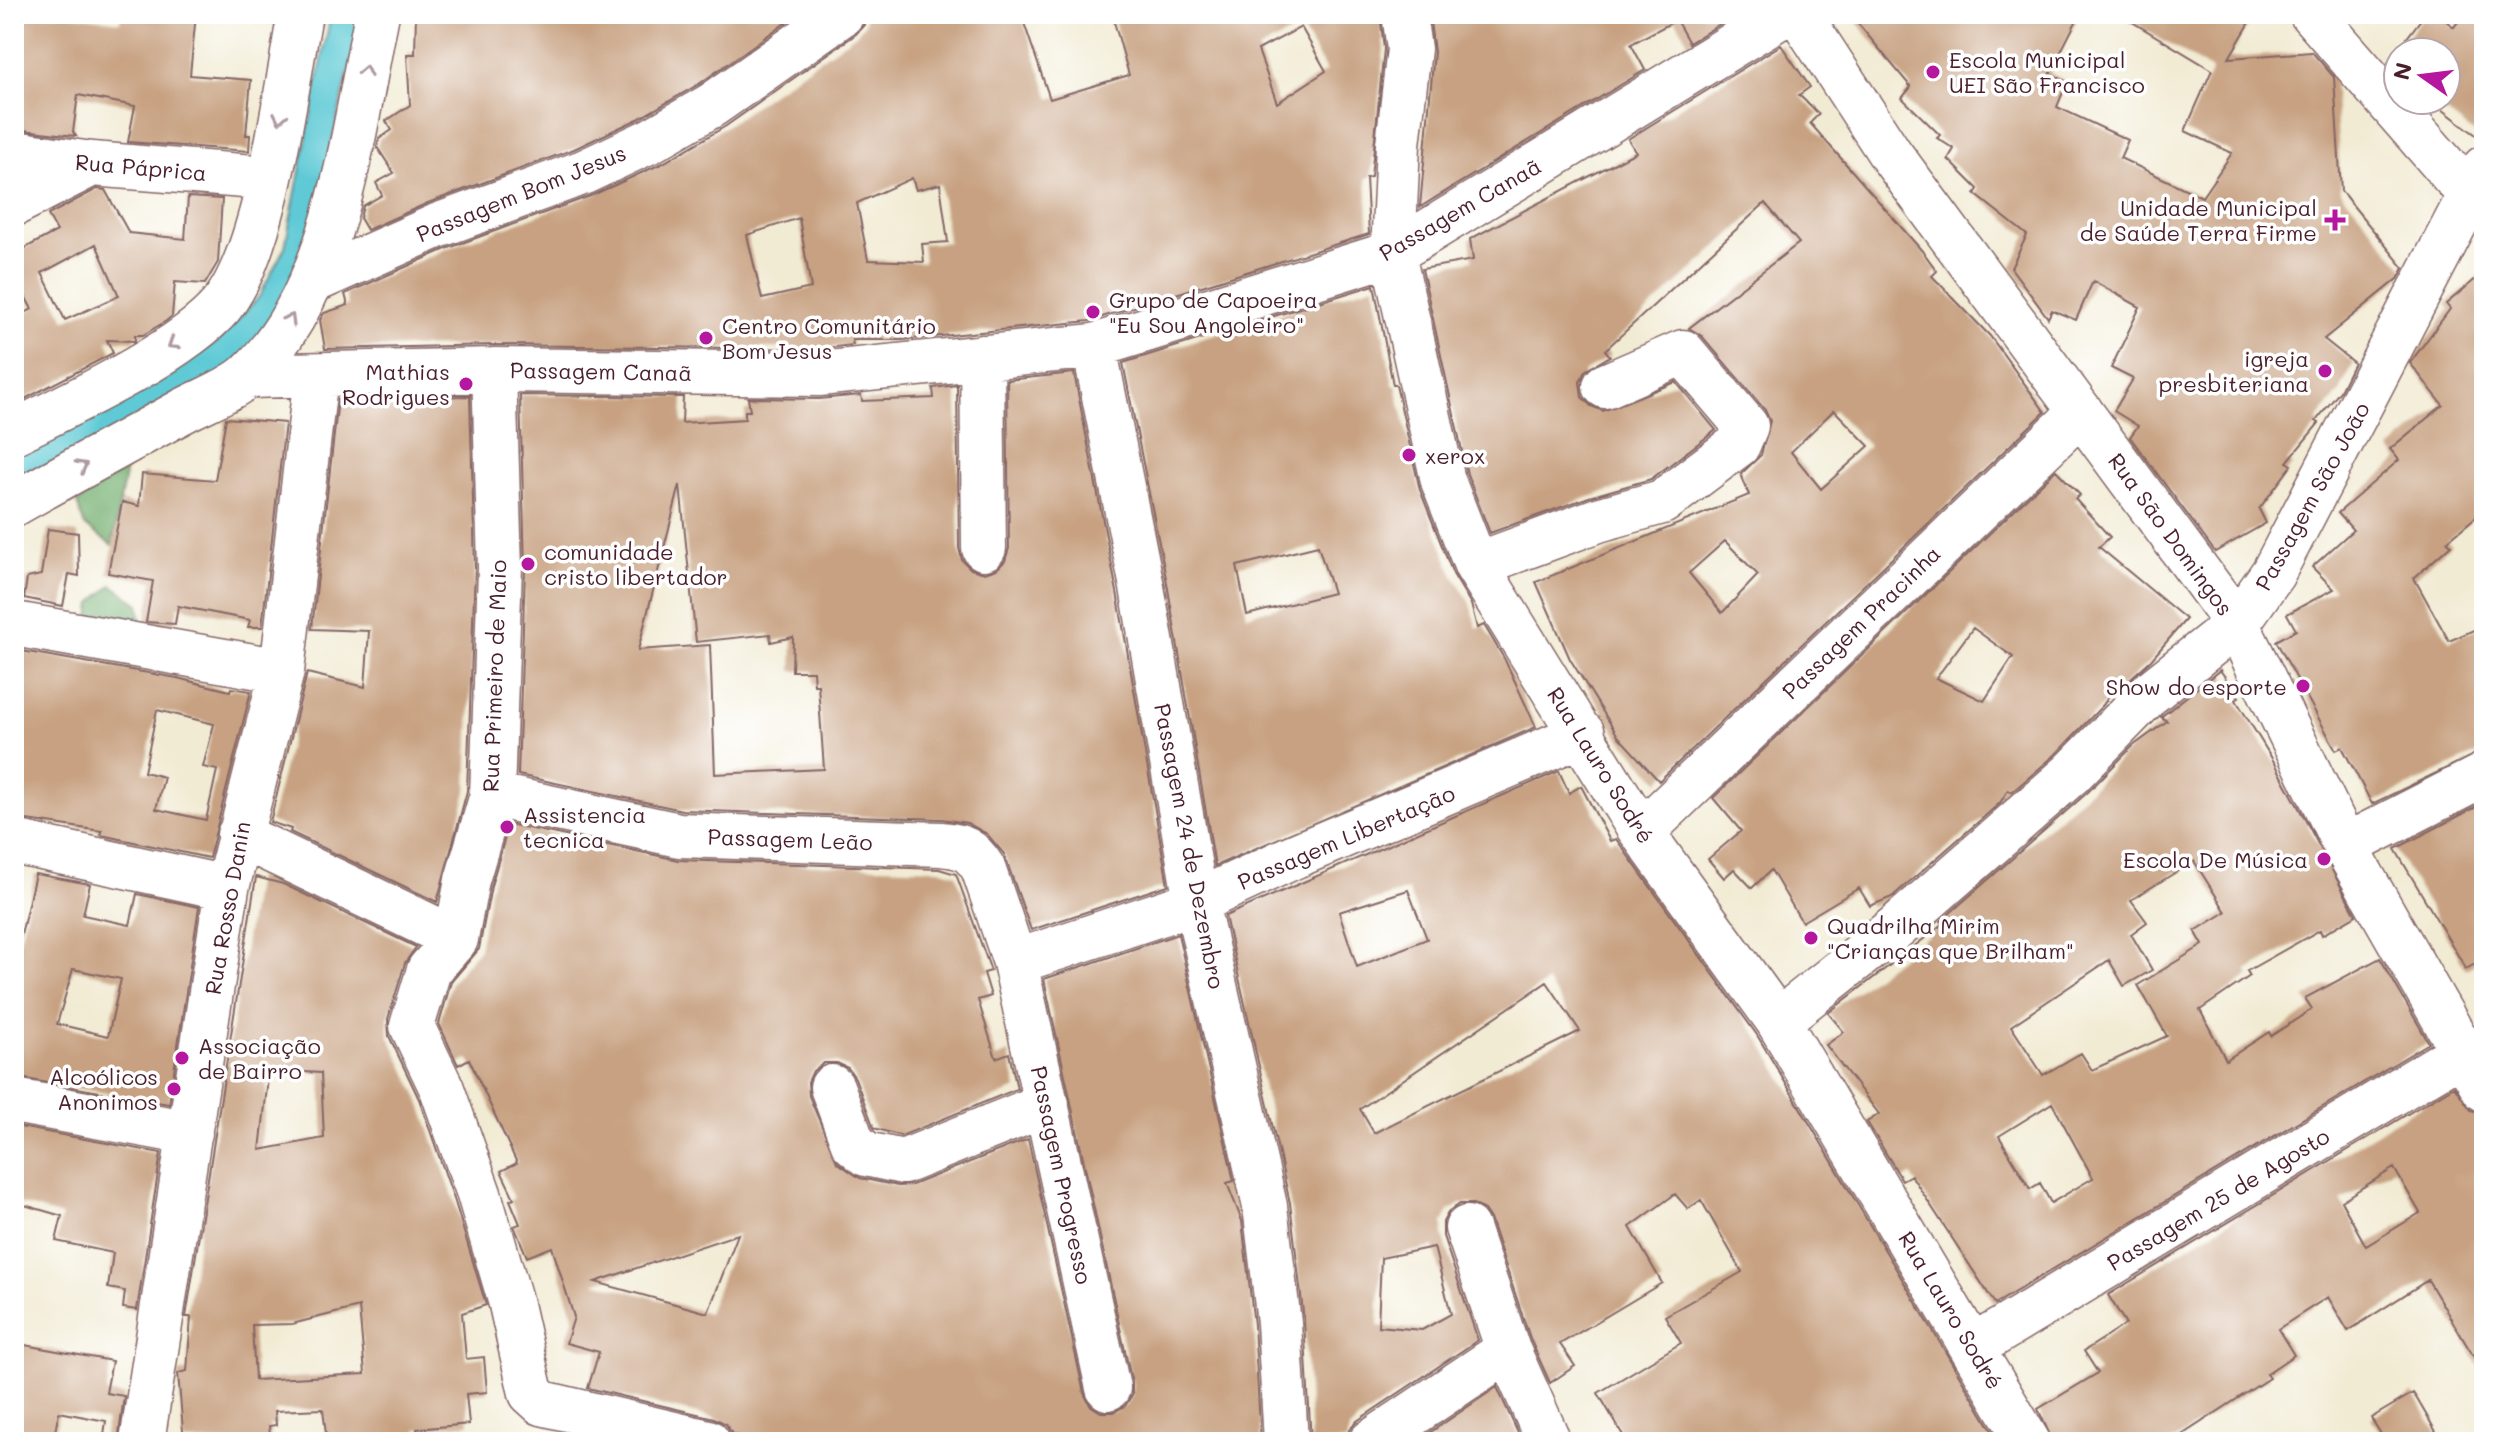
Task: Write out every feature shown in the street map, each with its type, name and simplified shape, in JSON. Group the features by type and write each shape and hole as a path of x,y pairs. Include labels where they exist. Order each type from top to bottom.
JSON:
{"street":[{"path":"14,432 68,406 178,342 221,306 240,275 268,178 300,14"},
{"path":"14,504 247,376 285,328 313,281 347,158 377,14"},
{"name":"Passagem Bom Jesus","path":"313,281 437,226 584,172 650,141 712,105 842,14"},
{"name":"Rua Lauro Sodré","path":"1404,14 1409,49 1398,144 1393,253 1443,481 1476,565 1642,832 1778,1021 2028,1442"},
{"name":"Passagem Canaã","path":"247,376 494,370 819,374 1094,346 1393,253 1784,14"},
{"name":"Rua São Domingos","path":"1799,14 1891,155 2237,624 2345,846 2484,1089"},
{"path":"2312,14 2479,191"},
{"name":"Rua Páprica","path":"14,153 92,164 268,178"},
{"path":"14,204 92,164"},
{"name":"Passagem São João","path":"1778,1021 1895,928 2072,773 2150,693 2237,624 2273,573 2479,191"},
{"name":"Passagem 24 de Dezembro","path":"1094,346 1142,587 1196,902 1265,1206 1279,1323 1286,1442"},
{"path":"1476,565 1598,520 1662,502 1738,445 1746,426 1683,352 1605,386"},
{"path":"982,357 984,548"},
{"name":"Rua Primeiro de Maio","path":"456,939 467,880 492,795 500,568 494,370"},
{"name":"Rua Rosso Danin","path":"142,1442 227,888 282,671 316,375"},
{"name":"Passagem Pracinha","path":"1642,832 2081,412"},
{"path":"20,625 282,671"},
{"name":"Passagem Libertação","path":"1015,962 1196,902 1295,856 1583,734"},
{"path":"2345,846 2484,775"},
{"name":"Passagem Leão","path":"492,795 679,835 963,846 983,868 1015,962"},
{"path":"239,835 456,939 429,970 412,1026 442,1089 479,1194 510,1300 531,1393 542,1403 708,1442"},
{"path":"14,842 227,888"},
{"name":"Passagem Progresso","path":"1015,962 1108,1388"},
{"name":"Passagem 25 de Agosto","path":"1973,1347 2462,1052"},
{"path":"832,1087 853,1143 866,1154 903,1162 1047,1104"},
{"path":"14,1101 190,1133"},
{"path":"1467,1228 1508,1350 1549,1442"},
{"path":"1371,1442 1508,1350"}],"green space":[{"path":"126,468 112,545 85,526 77,503"},
{"path":"112,585 139,604 141,620 130,633 89,628 92,603"}],"water":[{"path":"331,14 363,14 292,302 227,371 14,492 14,456 144,388 219,341 259,297 285,247"}],"building":[{"path":"14,14 66,14 120,22 121,14 196,14 190,75 251,80 246,135 250,135 249,151 128,142 135,106 78,95 73,132 76,136 14,129"},
{"path":"416,14 798,14 699,84 638,119 574,149 428,203 367,230 360,218 363,206 382,195 376,183 394,173 377,147 379,139 392,130 386,121 410,105 407,54 415,54"},
{"path":"867,14 1021,14 1050,99 1129,75 1113,18 1127,14 1380,14 1384,49 1371,177 1366,178 1369,234 1089,321 902,340 852,340 853,345 818,349 493,345 325,349 320,320 324,313 348,305 345,294 446,249 593,195 663,163 726,126 856,34 864,25","holes":["1301,27 1326,71 1277,103 1258,50","912,178 916,190 940,184 948,242 922,244 924,262 868,260 857,203","799,218 811,288 762,299 747,235"]},
{"path":"1429,14 1736,14 1689,43 1676,20 1631,44 1645,70 1420,207 1434,52"},
{"path":"1850,14 2080,14 2050,73 2067,82 2057,107 2128,140 2120,158 2202,197 2232,153 2185,131 2212,70 2119,14 2255,14 2229,58 2312,52 2334,77 2341,191 2404,268 2398,279 2324,339 2354,363 2340,391 2316,421 2319,423 2287,462 2292,465 2259,509 2266,523 2215,552 2130,437 2138,426 2114,411 2133,379 2111,368 2140,307 2093,281 2076,320 2052,310 2048,318 2011,268 2027,235 1975,194 1978,189 1948,159 1954,149 1937,138 1940,135 1902,98 1911,87"},
{"path":"2425,14 2437,14 2454,27 2464,14 2484,14 2484,141 2451,116 2462,116 2462,36 2408,36"},
{"path":"1781,45 1810,87 1799,95 1819,114 1810,123 1923,252 1937,271 1932,276 1990,336 2045,412 1659,781 1618,736 1570,659 1536,582 1749,495 1741,474 1761,455 1770,421 1765,410 1702,336 1689,328 1799,243 1765,203 1605,350 1610,356 1585,371 1580,382 1582,397 1591,406 1603,411 1676,382 1716,430 1651,479 1589,497 1490,533 1467,474 1422,269 1473,260 1470,239 1636,152 1628,139","holes":["1834,410 1869,446 1821,489 1791,452","1725,541 1758,575 1722,613 1689,573"]},
{"path":"97,189 105,190 129,233 185,239 188,197 222,199 218,262 205,284 175,282 172,316 166,321 143,335 135,335 135,341 107,340 113,353 19,402 14,394 14,319 32,309 14,276 14,254 57,231 48,215","holes":["96,244 119,296 65,320 42,273"]},
{"path":"2484,272 2484,510 2447,541 2451,545 2414,578 2449,641 2476,629 2484,641 2484,750 2372,804 2342,747 2336,750 2276,641 2296,630 2287,614 2334,589 2312,567 2353,530 2338,513 2399,460 2390,449 2443,405 2410,363 2450,309 2446,304"},
{"path":"1374,285 1393,385 1396,385 1420,490 1453,574 1471,604 1477,628 1484,625 1505,660 1536,727 1215,866 1167,583 1123,363","holes":["1318,546 1333,593 1247,615 1237,566"]},
{"path":"1074,373 1117,592 1168,885 1031,930 1004,854 987,834 967,823 942,819 682,810 518,775 525,569 520,395 683,397 682,423 745,419 745,411 750,411 748,398 819,399 861,395 862,401 934,398 933,388 957,385 959,548 962,560 971,569 985,573 997,569 1005,561 1009,548 1007,380","holes":["680,485 696,642 770,634 771,642 793,637 792,671 813,671 814,685 818,685 824,769 715,774 710,645 638,650"]},
{"path":"470,396 475,568 467,791 437,902 290,832 291,829 270,822 307,673 365,687 369,631 312,629 338,399"},
{"path":"226,418 285,423 262,627 248,627 250,620 178,606 175,624 146,622 153,581 108,573 122,502 139,506 142,474 215,480"},
{"path":"2056,470 2080,495 2075,499 2110,537 2099,547 2186,619 2151,660 2120,688 2116,686 2103,705 2055,755 2012,792 2008,790 2000,803 1892,897 1870,906 1859,888 1802,922 1771,870 1752,888 1734,869 1724,878 1708,859 1741,831 1713,798","holes":["1973,628 2013,657 1984,701 1936,678"]},
{"path":"48,529 78,533 79,576 69,574 63,606 24,598 27,578 41,575"},
{"path":"16,650 177,678 230,691 231,688 251,691 209,858 101,835 102,831 14,818","holes":["157,710 214,724 203,767 217,770 206,820 156,809 164,777 144,772"]},
{"path":"2220,670 2239,697 2236,700 2276,765 2356,915 2322,935 2320,930 2247,971 2250,976 2200,1010 2226,1060 2312,1009 2305,998 2380,958 2429,1043 1995,1304 1911,1175 1902,1180 1867,1122 1879,1114 1826,1045 1844,1032 1828,1013 1943,924 1941,921 2088,792 2133,746 2167,721 2161,717","holes":["2194,861 2226,912 2195,931 2203,945 2138,985 2167,1036 2092,1070 2081,1053 2043,1075 2011,1026 2109,960 2124,986 2152,970 2131,934 2147,922 2131,900","2052,1103 2093,1178 2051,1203 2040,1183 2030,1189 1999,1136"]},
{"path":"1559,771 1569,793 1581,786 1610,841 1616,839 1757,1035 1999,1442 1627,1442 1598,1393 1681,1343 1665,1316 1742,1272 1701,1200 1688,1209 1675,1194 1630,1227 1662,1283 1560,1344 1575,1366 1550,1383 1531,1341 1490,1219 1484,1210 1473,1204 1460,1204 1449,1211 1443,1222 1443,1236 1478,1340 1357,1421 1349,1430 1346,1442 1311,1442 1304,1321 1290,1203 1225,916","holes":["1408,890 1427,939 1357,967 1339,912","1547,982 1580,1031 1374,1133 1360,1109","1434,1247 1451,1314 1422,1330 1378,1326 1381,1258"]},
{"path":"2484,803 2484,959 2466,969 2395,849"},
{"path":"509,824 678,860 939,869 956,874 991,971 984,973 991,996 978,1000 996,1058 1009,1053 1017,1089 901,1136 874,1128 855,1078 848,1068 837,1063 824,1063 813,1071 808,1082 809,1096 837,1162 860,1178 898,1186 912,1185 1028,1139 1084,1393 1090,1405 1101,1412 1114,1412 1125,1406 1132,1395 1132,1383 1044,979 1178,934 1234,1181 1227,1183 1242,1221 1254,1325 1261,1442 744,1442 745,1438 732,1434 726,1424 714,1418 588,1388 599,1352 566,1343 574,1317 552,1247 527,1257 514,1226 520,1224 510,1200 514,1198 501,1171 517,1163 469,1059 458,1065 439,1024 451,982 479,949 491,886","holes":["738,1234 708,1313 595,1282"]},
{"path":"35,874 90,884 83,915 130,925 137,894 199,907 169,1104 14,1077 14,943 19,944","holes":["73,969 121,979 108,1036 57,1024"]},
{"path":"256,877 283,884 416,947 405,963 388,1019 389,1036 419,1099 486,1305 462,1313 466,1359 484,1357 487,1392 466,1394 469,1424 417,1429 418,1434 363,1442 327,1442 323,1409 275,1411 276,1425 269,1426 271,1442 184,1442 178,1373 187,1371 191,1317 186,1317","holes":["269,1070 321,1073 324,1138 260,1150","359,1307 365,1374 255,1380 252,1325 292,1324"]},
{"path":"2454,1086 2471,1110 2484,1114 2484,1374 2428,1280 2348,1331 2328,1297 2278,1329 2294,1355 2266,1374 2269,1378 2171,1442 2053,1442 2038,1409 2098,1373 2084,1351 2126,1324 2108,1295","holes":["2394,1168 2420,1213 2366,1246 2341,1201"]},
{"path":"14,1126 161,1153 137,1310 123,1308 125,1291 108,1288 113,1253 56,1241 62,1216 14,1202"},
{"path":"19,1344 112,1361 106,1393 124,1396 118,1442 103,1442 106,1421 59,1412 53,1442 14,1442 14,1366"},
{"path":"1497,1387 1522,1442 1416,1442"},
{"path":"2413,1393 2442,1442 2386,1442 2371,1418"}],"place":[{"name":"Escola Municipal UEI São Francisco","path":"1933,72"},
{"name":"Unidade Municipal de Saúde Terra Firme","path":"2335,220"},
{"name":"Grupo de Capoeira \"Eu Sou Angoleiro\"","path":"1093,312"},
{"name":"Centro Comunitário Bom Jesus","path":"706,338"},
{"name":"igreja presbiteriana","path":"2325,371"},
{"name":"Mathias Rodrigues","path":"466,384"},
{"name":"xerox","path":"1409,455"},
{"name":"comunidade cristo libertador","path":"528,564"},
{"name":"Show do esporte","path":"2303,686"},
{"name":"Assistencia tecnica","path":"507,827"},
{"name":"Escola De Música","path":"2324,859"},
{"name":"Quadrilha Mirim \"Crianças que Brilham\"","path":"1811,938"},
{"name":"Associação de Bairro","path":"182,1058"},
{"name":"Alcoólicos Anonimos","path":"174,1089"}]}
